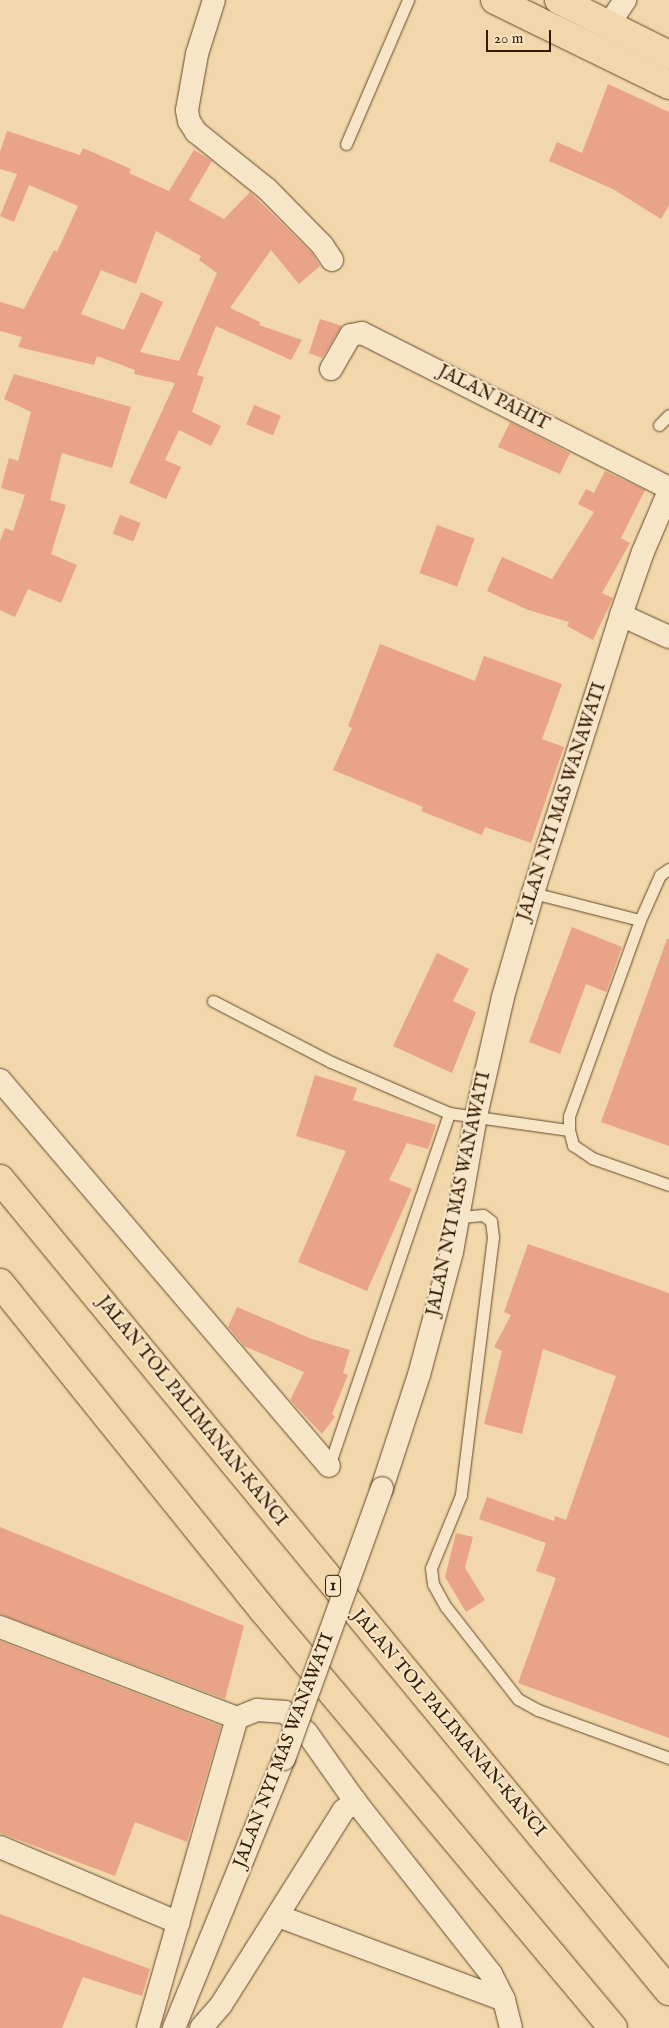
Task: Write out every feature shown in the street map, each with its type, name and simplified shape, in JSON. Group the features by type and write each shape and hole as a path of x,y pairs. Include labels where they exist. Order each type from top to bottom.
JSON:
{"highway":[{"path":"495,0 669,85"},
{"path":"560,0 669,55"},
{"name":"JALAN TOL PALIMANAN–KANCI","path":"0,1179 669,1990"},
{"path":"0,1283 264,1610 613,2028"}],"street":[{"path":"214,0 197,54 187,110 189,121 196,132 266,189 322,245 332,260"},
{"path":"608,24 625,0"},
{"name":"JALAN PAHIT","path":"331,369 351,335 362,333 669,490"},
{"name":"JALAN NYI MAS WANAWATI","path":"174,2028 284,1760 382,1488 420,1375 460,1217 476,1116 503,998 533,893 621,615 643,552 669,490"},
{"path":"621,615 669,637"},
{"path":"0,1080 329,1466"},
{"path":"0,1627 237,1718 257,1710 285,1712 307,1733 355,1801 492,1974 504,2000 511,2028"},
{"path":"148,2028 237,1718"},
{"path":"201,2028 221,2005 343,1811 355,1801"},
{"path":"0,1847 179,1923"},
{"path":"278,1916 504,2000"}],"lane":[{"path":"346,144 408,0"},
{"path":"659,425 669,415"},
{"path":"669,869 660,875 640,920 569,1116 569,1130 573,1145 592,1158 669,1185"},
{"path":"533,893 640,920"},
{"path":"213,1001 331,1062 449,1113 569,1130"},
{"path":"329,1466 449,1113"},
{"path":"460,1217 482,1215 491,1221 493,1237 461,1495 431,1568 433,1584 446,1607 518,1699 538,1710 669,1758"}],"building":[{"path":"608,84 669,112 669,205 661,219 613,189 549,161 557,142 582,153"},
{"path":"7,131 80,155 83,148 131,169 129,173 169,191 194,150 212,161 189,200 224,219 250,192 312,253 320,266 299,284 271,250 230,308 260,322 259,325 302,340 291,360 216,326 197,375 204,377 192,412 221,426 211,446 179,430 165,460 181,467 166,499 129,483 175,383 134,374 135,370 97,356 94,365 18,347 22,337 0,331 0,302 24,309 54,250 57,252 78,206 29,185 14,222 0,216 17,174 0,169 0,152","holes":["156,231 201,256 199,260 217,273 179,361 140,352 163,302 141,292 124,330 81,314 101,270 136,284"]},
{"path":"320,319 342,326 322,358 309,353"},
{"path":"14,374 131,407 112,468 62,453 50,500 66,505 51,554 77,565 61,603 28,589 15,617 0,610 0,541 5,528 13,531 25,495 1,488 9,458 18,461 31,412 4,399"},
{"path":"254,405 281,416 273,435 246,424"},
{"path":"510,422 570,453 560,474 498,447"},
{"path":"605,471 645,490 621,538 630,543 602,593 613,598 593,640 567,626 569,622 528,610 487,591 502,557 552,579 594,512 578,504 586,489 594,493"},
{"path":"120,515 141,523 133,542 113,534"},
{"path":"437,525 475,539 457,587 420,573"},
{"path":"380,644 475,681 484,656 562,684 542,739 564,747 531,843 485,827 482,835 421,811 423,807 333,770 352,728 348,726"},
{"path":"572,927 622,947 606,992 586,984 560,1054 529,1042"},
{"path":"667,939 669,939 669,1146 601,1122"},
{"path":"437,953 469,969 453,1001 476,1012 452,1073 393,1046"},
{"path":"315,1075 357,1088 353,1100 436,1125 428,1149 407,1143 389,1180 412,1189 367,1291 298,1262 346,1151 296,1136"},
{"path":"528,1244 669,1293 669,1738 518,1683 556,1578 536,1571 546,1543 479,1519 487,1497 554,1521 555,1516 566,1520 616,1376 543,1349 522,1434 484,1424 502,1351 494,1347 511,1315 504,1312"},
{"path":"237,1307 312,1339 350,1350 343,1373 348,1375 332,1414 335,1417 322,1434 290,1400 304,1372 244,1346 228,1327"},
{"path":"0,1527 244,1626 225,1699 0,1614"},
{"path":"456,1533 473,1537 465,1568 485,1600 466,1612 445,1577"},
{"path":"0,1641 221,1726 187,1842 135,1822 115,1876 0,1833"},
{"path":"0,1914 150,1969 142,1996 83,1977 62,2028 0,2028"}]}
